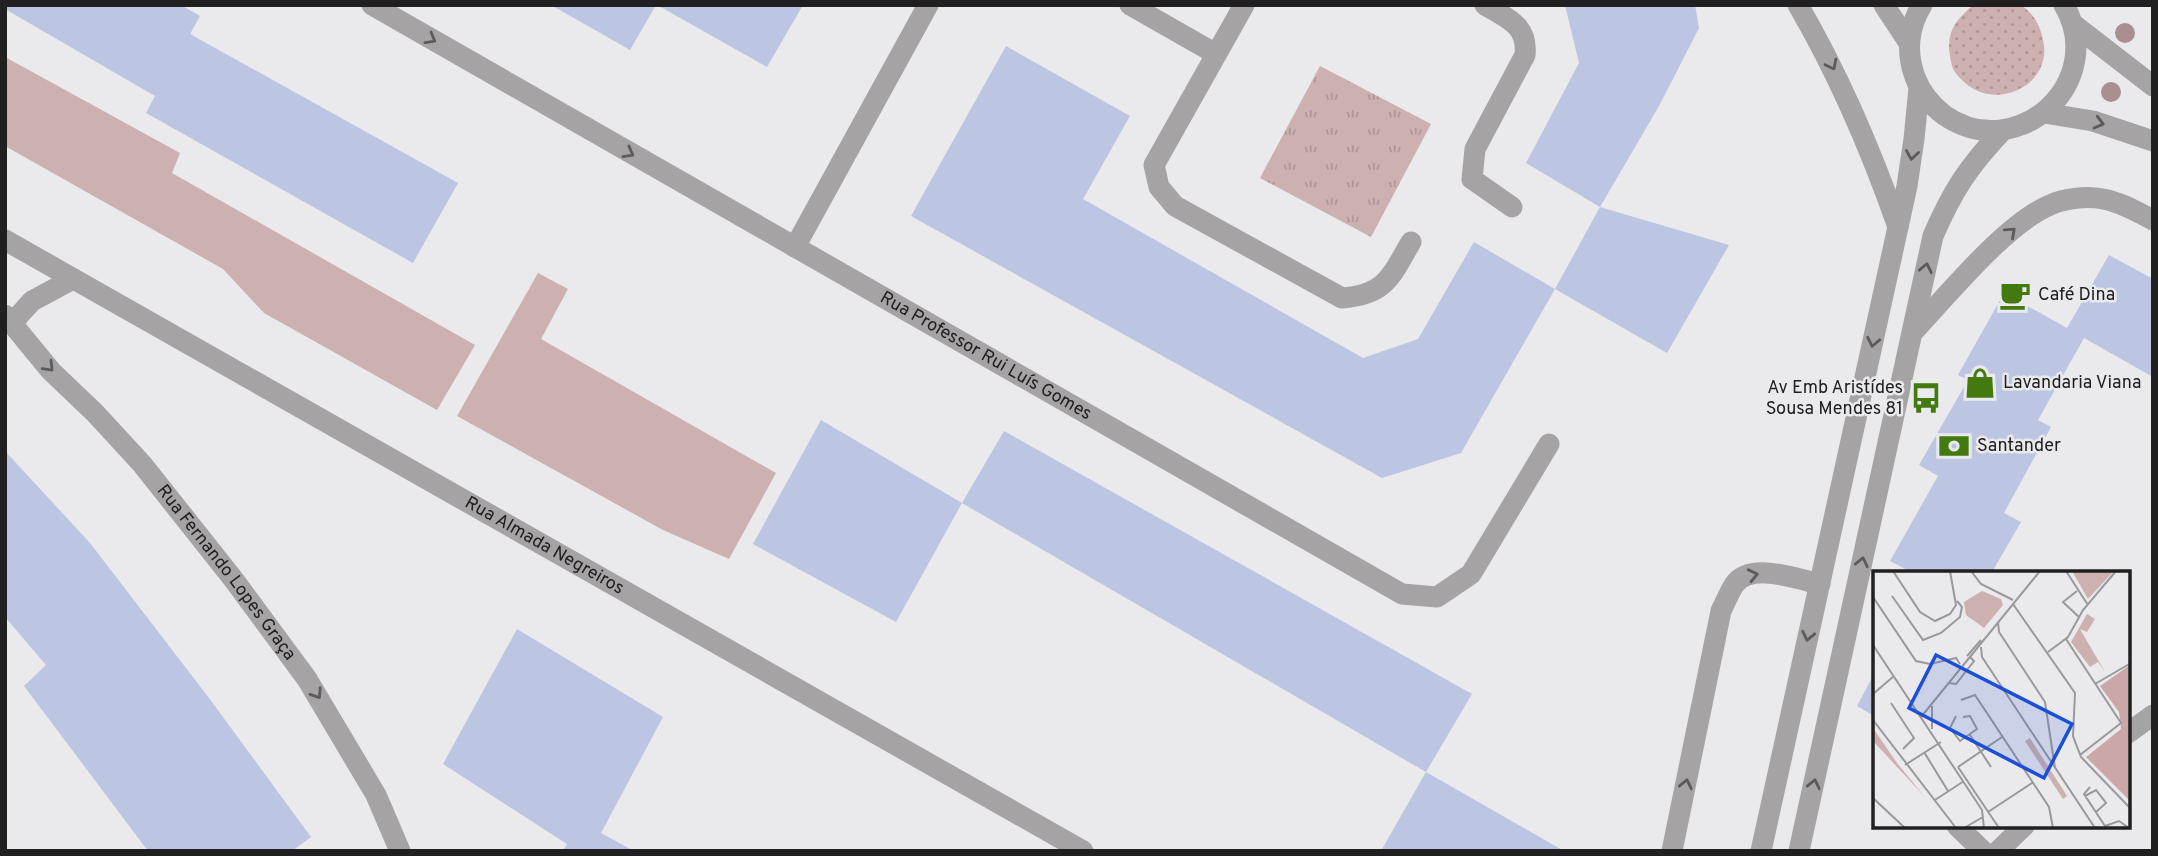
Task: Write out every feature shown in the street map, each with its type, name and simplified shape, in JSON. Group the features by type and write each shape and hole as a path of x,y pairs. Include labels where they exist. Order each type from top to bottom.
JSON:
{"street":[{"name":"Rua Professor Rui Luís Gomes","path":"372,5 1402,594 1437,597 1471,574 1549,444"},
{"path":"795,247 928,5"},
{"path":"1130,5 1216,54"},
{"path":"1244,5 1154,165 1159,187 1175,206 1342,298 1360,297 1387,283 1411,242"},
{"path":"1485,5 1515,23 1527,40 1525,55 1475,149 1472,179 1512,207"},
{"path":"1798,5 1830,61 1856,115 1898,227"},
{"path":"1884,5 1909,43"},
{"path":"1922,5 1916,16 1909,43 1911,66 1919,88 1934,107 1954,121 1977,130 2003,130 2025,125 2044,113 2061,95 2072,73 2076,48 2069,14"},
{"path":"2069,14 2153,86"},
{"path":"1761,851 1898,227 1914,139 1919,88"},
{"path":"2044,113 2093,121 2153,141"},
{"path":"1799,851 1933,236 1951,196 1974,160 2003,130"},
{"path":"1912,333 1979,262 2029,216 2051,204 2075,198 2103,198 2125,205 2153,220"},
{"name":"Rua Almada Negreiros","path":"5,240 1083,851"},
{"name":"Rua Fernando Lopes Graça","path":"73,279 32,301 9,319 51,370 142,464 306,679 376,795 400,851"},
{"path":"1672,851 1721,611 1734,584 1742,577 1769,572 1820,584"},
{"path":"2130,732 2153,715"},
{"path":"1959,828 1983,851"},
{"path":"1998,851 2022,828"}],"green space":[{"path":"1973,5 2021,5 2038,25 2044,56 2039,70 2030,82 2018,90 1989,94 1974,89 1954,71 1949,52 1950,36 1960,18"},
{"path":"5,57 180,153 172,173 475,345 437,410 264,313 223,269 5,146"},
{"path":"1320,66 1431,124 1371,237 1260,178"},
{"path":"538,273 568,289 541,339 776,473 729,559 663,530 457,416"}],"building":[{"path":"5,5 181,5 200,16 190,34 458,183 413,263 146,113 155,96 5,9"},
{"path":"551,5 656,5 630,50"},
{"path":"657,5 803,5 767,67"},
{"path":"1565,5 1695,5 1699,28 1659,106 1600,207 1526,163 1579,63"},
{"path":"1006,46 1130,116 1083,199 1363,358 1418,339 1474,242 1555,289 1461,453 1382,478 911,216"},
{"path":"1600,207 1729,245 1667,353 1555,289"},
{"path":"2109,255 2153,279 2153,377 2084,338 2038,420 2051,427 2004,513 2021,522 1993,571 1909,571 1890,561 1938,476 1919,465 1968,380 1958,375 2004,293 2067,328"},
{"path":"821,420 962,503 896,622 753,544"},
{"path":"1004,431 1472,694 1426,772 962,503"},
{"path":"5,451 90,543 311,837 292,851 148,851 24,686 46,665 5,617"},
{"path":"517,629 663,717 601,833 634,851 563,851 567,844 443,764"},
{"path":"1873,676 1873,715 1857,706"},
{"path":"1426,772 1564,851 1381,851"}],"place":[{"name":"Café Dina","path":"2015,295"},
{"name":"Lavandaria Viana","path":"1980,383"},
{"name":"Av Emb Aristídes Sousa Mendes 81","path":"1926,398"},
{"name":"Santander","path":"1954,446"}]}
